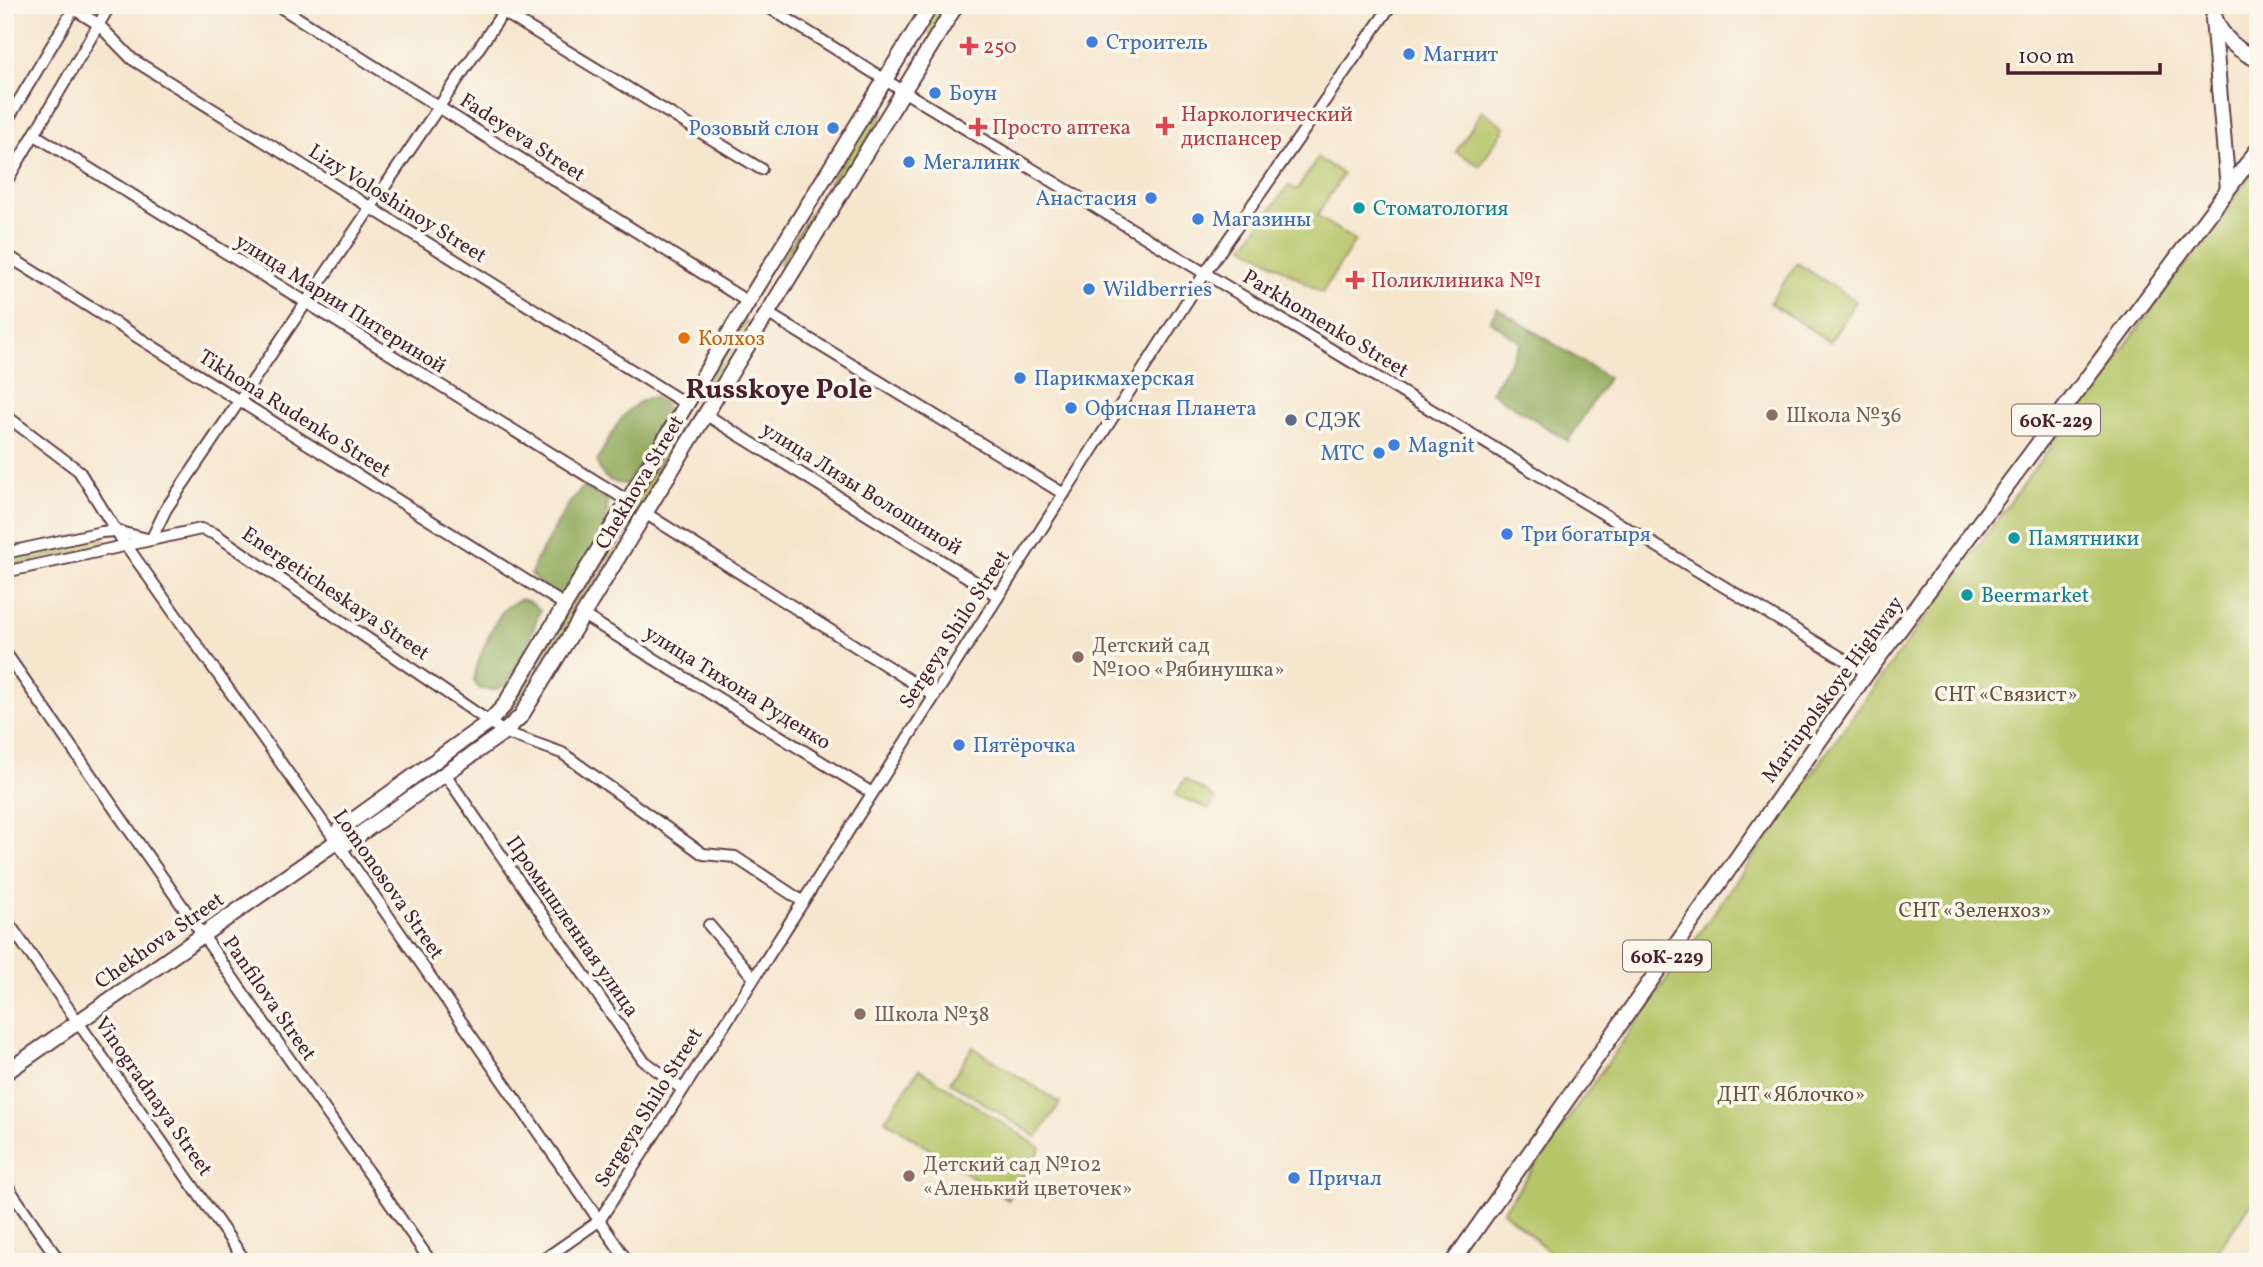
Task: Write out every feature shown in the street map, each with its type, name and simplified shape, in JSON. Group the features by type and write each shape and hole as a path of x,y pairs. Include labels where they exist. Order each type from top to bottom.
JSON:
{"main road":[{"name":"Chekhova Street","path":"5,1073 336,842 338,831 490,721 508,699 931,5"},
{"name":"Chekhova Street","path":"336,842 346,844 445,774 504,732 530,704 956,5"},
{"path":"2213,12 2235,48 2258,60"},
{"path":"2213,12 2228,189"},
{"name":"Mariupolskoye Highway","path":"1453,1262 1867,673 2258,149"},
{"path":"748,302 766,313"}],"street":[{"path":"5,184 110,5"},
{"name":"Fadeyeva Street","path":"277,5 748,302"},
{"name":"Parkhomenko Street","path":"765,5 1867,673"},
{"name":"Sergeya Shilo Street","path":"540,1262 599,1221 1205,273 1391,5"},
{"path":"5,124 75,7"},
{"name":"Lizy Voloshinoy Street","path":"75,7 98,24 132,59 686,404"},
{"path":"151,540 166,509 506,8 761,169"},
{"name":"улица Марии Питериной","path":"35,135 628,501"},
{"name":"Tikhona Rudenko Street","path":"5,254 565,605"},
{"path":"766,313 1064,494"},
{"name":"улица Лизы Волошиной","path":"705,414 998,596"},
{"name":"Lomonosova Street","path":"5,415 79,471 116,531 628,1262"},
{"path":"645,513 934,696"},
{"name":"Energeticheskaya Street","path":"5,572 201,529 215,534 504,732"},
{"name":"Energeticheskaya Street","path":"5,553 103,532 116,531 151,540"},
{"name":"улица Тихона Руденко","path":"583,615 872,793"},
{"name":"Panfilova Street","path":"5,652 431,1262"},
{"path":"504,732 562,752 703,854 735,857 802,901"},
{"name":"Промышленная улица","path":"445,774 643,1060 682,1089"},
{"name":"Vinogradnaya Street","path":"5,918 246,1262"},
{"path":"709,926 753,977"},
{"path":"5,1183 60,1262"}],"green space":[{"path":"937,5 951,5 933,35 923,29"},
{"path":"876,108 884,113 787,269 779,264"},
{"path":"1482,111 1505,127 1480,166 1456,152"},
{"path":"1318,158 1343,174 1317,216 1355,241 1322,293 1244,246 1288,186 1297,190"},
{"path":"2258,165 2258,1194 2210,1262 1561,1262 1503,1211 1852,717"},
{"path":"1797,263 1856,301 1830,342 1770,303"},
{"path":"1497,308 1608,378 1568,441 1491,392 1521,343 1490,321"},
{"path":"745,321 753,326 515,714 505,722 502,719"},
{"path":"653,397 665,404 670,414 651,450 626,484 611,481 603,475 597,461 626,413 643,400"},
{"path":"583,487 607,500 604,526 593,550 562,593 548,594 531,574 568,505"},
{"path":"104,537 105,546 5,567 5,558"},
{"path":"521,599 540,610 524,654 508,684 494,690 480,689 474,682 475,674 491,632 506,608"},
{"path":"479,737 482,742 359,829 356,824"},
{"path":"1185,779 1216,799 1209,809 1175,795"},
{"path":"973,1047 1060,1103 1037,1137 950,1082"},
{"path":"919,1069 1041,1148 1008,1200 885,1120"}],"place":[{"name":"Строитель","path":"1092,42"},
{"name":"250","path":"969,46"},
{"name":"Магнит","path":"1409,54"},
{"name":"Боун","path":"935,93"},
{"name":"Наркологический диспансер","path":"1165,126"},
{"name":"Просто аптека","path":"978,127"},
{"name":"Розовый слон","path":"833,128"},
{"name":"Мегалинк","path":"909,162"},
{"name":"Анастасия","path":"1151,198"},
{"name":"Стоматология","path":"1359,208"},
{"name":"Магазины","path":"1198,219"},
{"name":"Поликлиника №1","path":"1355,280"},
{"name":"Wildberries","path":"1089,289"},
{"name":"Колхоз","path":"684,338"},
{"name":"Парикмахерская","path":"1020,378"},
{"name":"Офисная Планета","path":"1071,408"},
{"name":"Школа №36","path":"1772,415"},
{"name":"СДЭК","path":"1291,420"},
{"name":"Magnit","path":"1394,445"},
{"name":"МТС","path":"1379,453"},
{"name":"Три богатыря","path":"1507,534"},
{"name":"Памятники","path":"2014,538"},
{"name":"Beermarket","path":"1967,595"},
{"name":"Детский сад №100 «Рябинушка»","path":"1078,657"},
{"name":"Пятёрочка","path":"959,745"},
{"name":"Школа №38","path":"860,1014"},
{"name":"Детский сад №102 «Аленький цветочек»","path":"909,1176"},
{"name":"Причал","path":"1294,1178"}],"district":[{"name":"Russkoye Pole","path":"779,388"}],"park label":[{"name":"СНТ «Связист»","path":"2006,694"},
{"name":"СНТ «Зеленхоз»","path":"1975,910"},
{"name":"ДНТ «Яблочко»","path":"1791,1094"}]}
